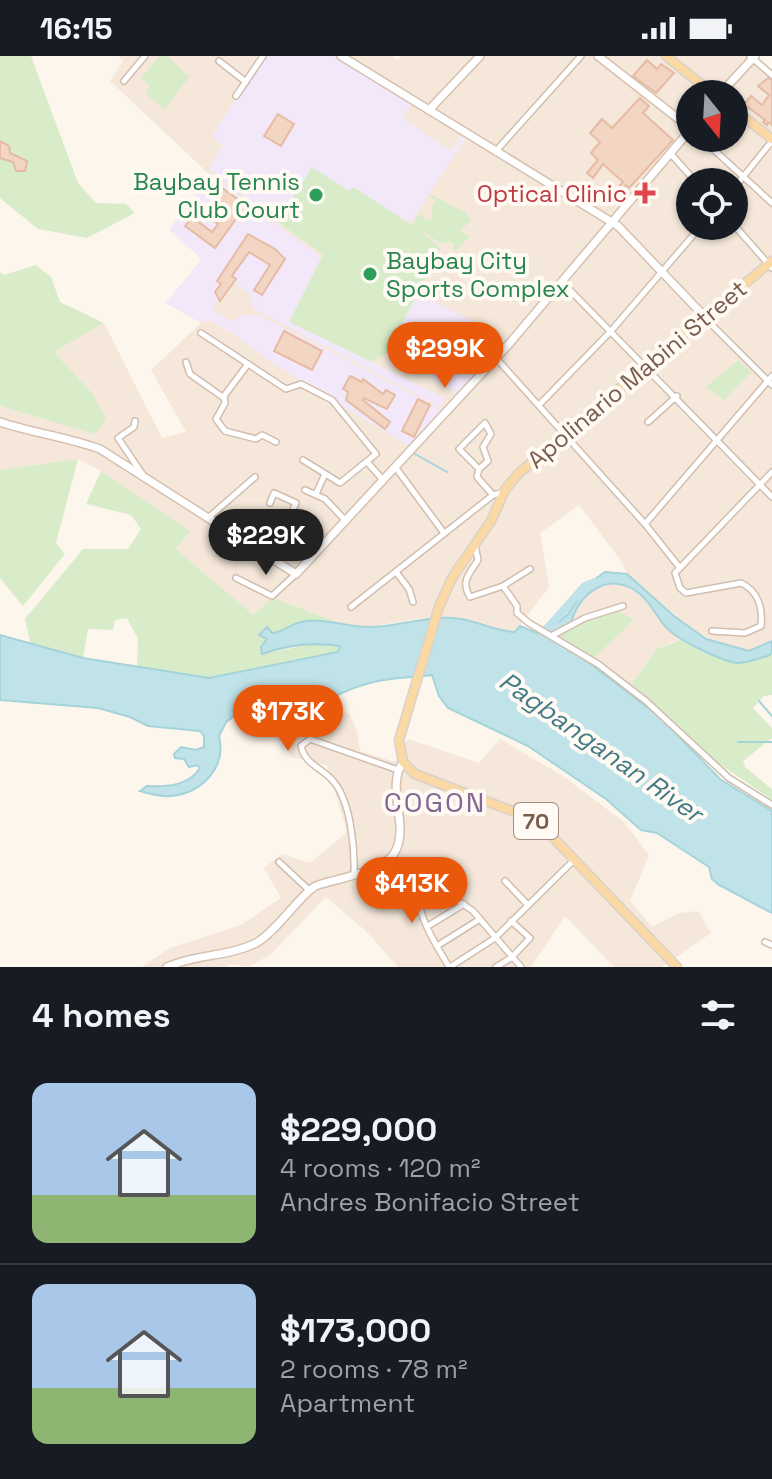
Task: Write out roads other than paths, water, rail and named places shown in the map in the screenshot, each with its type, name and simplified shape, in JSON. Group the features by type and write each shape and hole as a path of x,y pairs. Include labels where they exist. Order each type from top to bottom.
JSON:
{"main road":[{"path":"666,56 696,80"},
{"path":"748,120 772,140"},
{"name":"Apolinario Mabini Street","path":"400,766 399,740 439,607 452,578 475,545 504,491 518,474 645,365 771,264"},
{"name":"70","path":"400,766 536,821 677,967"}],"street":[{"path":"124,81 144,56"},
{"path":"236,96 263,56"},
{"path":"341,56 612,223 771,381 716,438 645,524"},
{"path":"429,110 480,56"},
{"path":"496,151 581,56"},
{"path":"598,56 676,118"},
{"path":"732,80 752,57 772,75"},
{"path":"219,61 246,82"},
{"path":"748,172 772,140"},
{"path":"236,578 272,596 296,574 496,358 676,146"},
{"path":"716,152 734,168"},
{"path":"670,153 683,168"},
{"path":"748,181 772,203"},
{"path":"539,405 611,331 689,240"},
{"path":"748,240 771,264"},
{"path":"562,281 772,497"},
{"path":"201,333 286,389 301,384 330,399 376,452 368,463 340,483 303,460"},
{"path":"496,358 645,524 680,568"},
{"path":"186,362 191,374 224,398"},
{"path":"248,364 224,398 225,403 215,418 222,429 256,439 262,435 276,442"},
{"path":"648,422 677,396"},
{"path":"135,421 134,427 118,438 146,480"},
{"path":"0,422 31,432 65,436 100,449 296,574"},
{"path":"479,469 459,449 485,423 491,434 483,447 488,461 479,469 477,477 493,495"},
{"path":"368,463 384,481"},
{"path":"396,468 444,533"},
{"path":"712,631 745,633 757,629 762,623 759,600 741,583 686,593 675,576 772,472"},
{"path":"316,494 325,474"},
{"path":"207,518 255,477"},
{"path":"305,490 325,499 347,521"},
{"path":"351,607 493,495 504,491"},
{"path":"270,503 274,493 296,503 271,558"},
{"path":"475,545 478,560 466,575 466,591 470,597 503,586 530,569"},
{"path":"396,572 409,589 413,602"},
{"path":"503,586 517,606 517,613 609,672 662,715 729,778 772,805"},
{"path":"551,635 585,618 623,606"},
{"path":"167,967 257,942 288,916 309,890 354,875 384,862 397,849 400,766 310,739 301,746 307,761 334,781 339,791 355,846 354,875"},
{"path":"521,967 511,958 495,938 480,919 431,882 420,900 428,926 450,967 495,938 575,859"},
{"path":"279,862 309,890"},
{"path":"505,881 528,905"},
{"path":"428,926 464,904"},
{"path":"437,946 480,919"},
{"path":"496,967 511,958 530,938 511,921"},
{"path":"765,942 772,945"}],"water":[{"name":"Pagbanganan River","path":"605,572 627,574 674,616 706,639 749,651 772,641 772,653 768,656 742,663 731,662 693,646 671,632 640,594 619,584 608,584 589,593 571,623 550,633 660,717 720,779 772,811 772,913 719,885 712,879 709,867 657,833 641,830 606,799 528,746 448,708 439,696 432,675 370,683 295,714 262,716 240,712 226,722 219,736 219,758 210,776 193,790 171,796 140,791 147,786 183,782 195,774 200,768 197,765 189,767 184,759 175,758 174,754 181,747 196,750 204,747 204,736 200,731 148,726 98,708 0,700 0,635 83,658 209,678 338,652 340,646 311,644 262,654 261,647 267,639 259,635 267,627 272,633 309,621 368,627 449,618 515,632 520,626 537,633 568,614 588,584"}],"waterway":[{"path":"415,454 447,472"},
{"path":"545,631 585,586 595,582"},
{"path":"759,701 772,716"},
{"path":"738,742 772,742"}],"place":[{"name":"Optical Clinic","path":"645,193"},
{"name":"Baybay Tennis Club Court","path":"316,195"},
{"name":"Baybay City Sports Complex","path":"370,274"}],"district":[{"name":"COGON","path":"435,802"}]}
